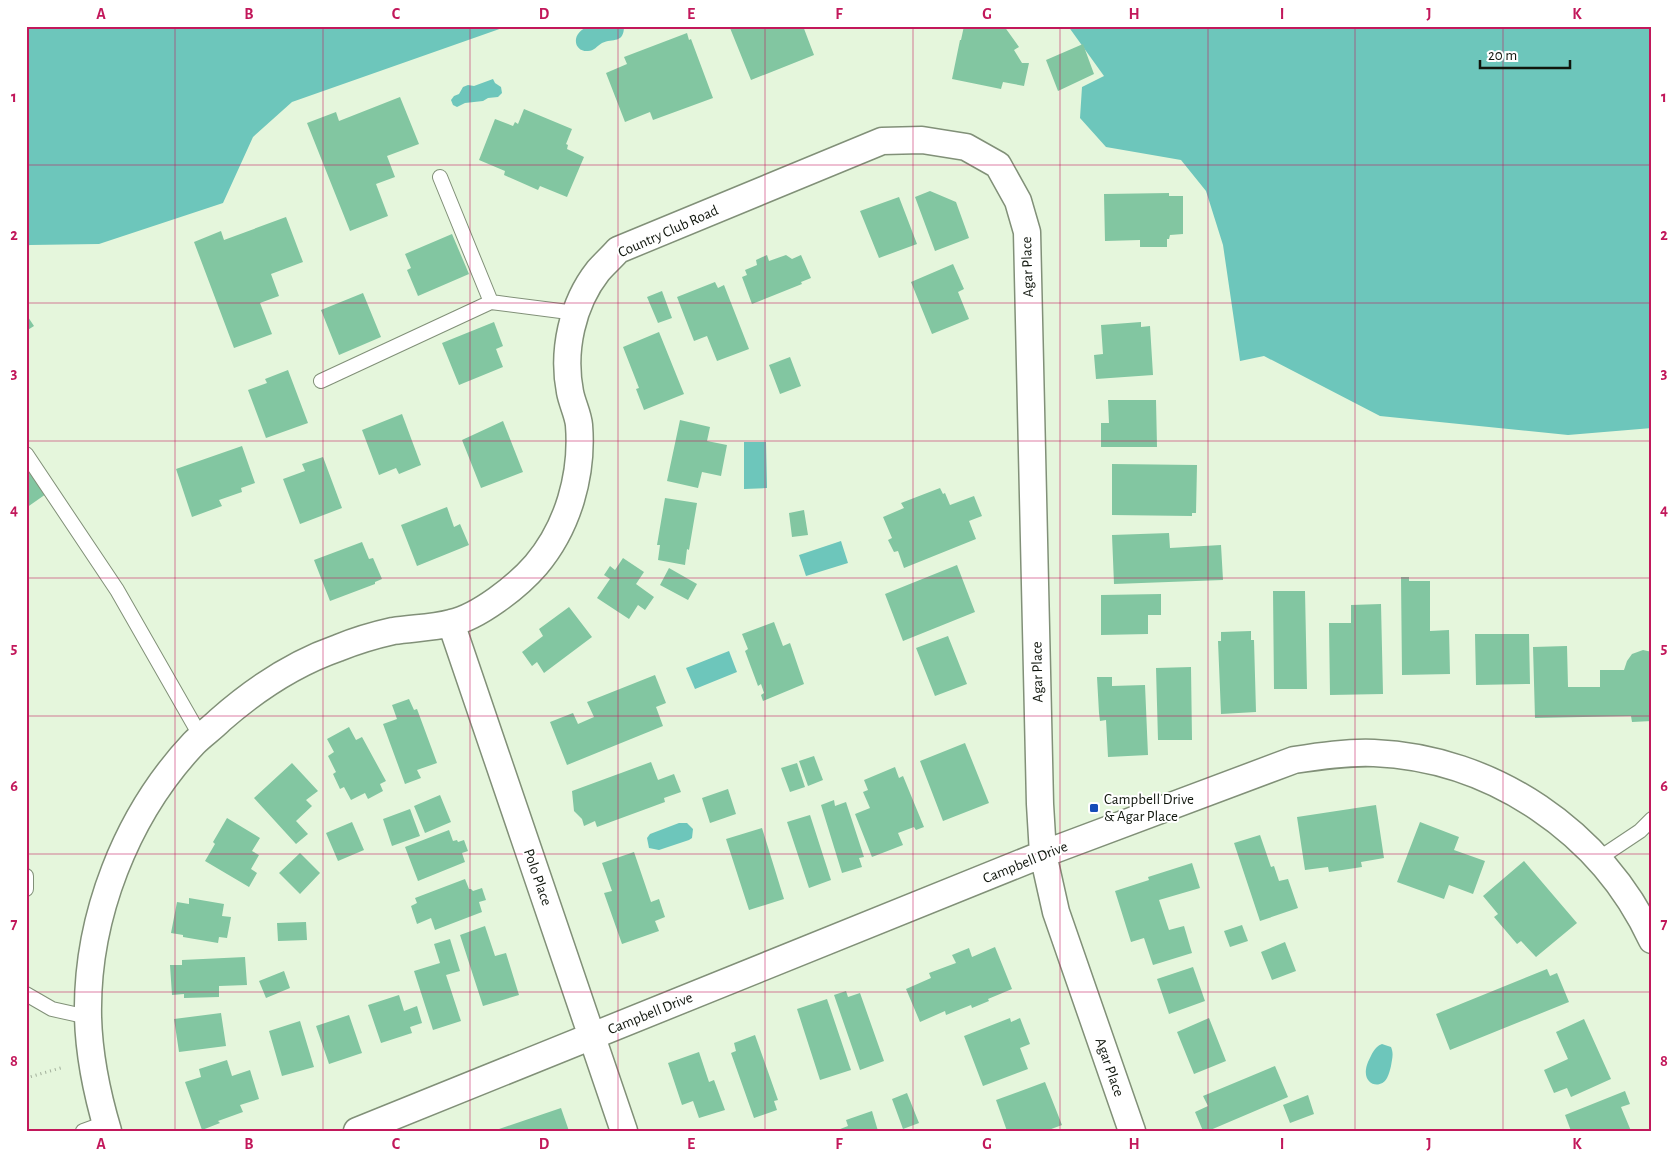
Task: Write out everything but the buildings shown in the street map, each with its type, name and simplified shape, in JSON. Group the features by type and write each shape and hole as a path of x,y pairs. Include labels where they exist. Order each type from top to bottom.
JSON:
{"street":[{"name":"Country Club Road","path":"99,1128 88,1017 92,961 102,909 119,858 141,814 169,773 200,738 240,702 289,670 329,652 392,632 451,623 483,609 513,588 536,565 557,533 570,503 578,467 580,436 570,391 567,360 570,331 581,300 598,272 618,250 882,141 922,140 966,147 998,165 1018,201"},
{"name":"Agar Place","path":"1018,201 1027,232 1040,804 1043,854 1056,912 1132,1131"},
{"name":"Polo Place","path":"451,623 624,1131"},
{"name":"Campbell Drive","path":"357,1131 1043,854 1294,760 1327,755 1374,753 1418,758 1462,769 1498,784 1543,809 1583,842 1615,877 1642,920 1652,940"}],"lane":[{"path":"440,177 491,302"},
{"path":"321,381 491,302 576,313"},
{"path":"26,454 117,590 200,738"},
{"path":"1598,859 1640,831 1652,819"},
{"path":"26,876 26,889"},
{"path":"26,994 52,1009 88,1017"}],"path":[{"path":"26,1078 92,1058"}],"water":[{"path":"26,26 508,26 292,102 253,137 223,203 99,244 26,246"},
{"path":"590,26 624,26 624,32 620,38 602,43 592,50 583,50 577,45 577,37 579,33"},
{"path":"1068,26 1652,26 1652,428 1568,435 1380,416 1264,356 1240,361 1223,245 1206,191 1181,160 1106,147 1080,118 1082,87 1104,76"},
{"path":"493,79 501,87 502,93 498,97 465,103 457,107 453,105 451,100 459,94 463,87 468,85 474,86"},
{"path":"744,442 766,442 767,488 744,489"},
{"path":"841,541 848,563 806,576 799,555"},
{"path":"729,651 737,672 695,689 686,668"},
{"path":"679,823 687,823 693,829 692,838 659,850 649,848 647,838 650,834"},
{"path":"1382,1044 1391,1047 1392,1059 1387,1078 1384,1082 1376,1084 1368,1080 1366,1070 1374,1051"}],"place":[{"name":"Campbell Drive & Agar Place","path":"1094,808"}]}
